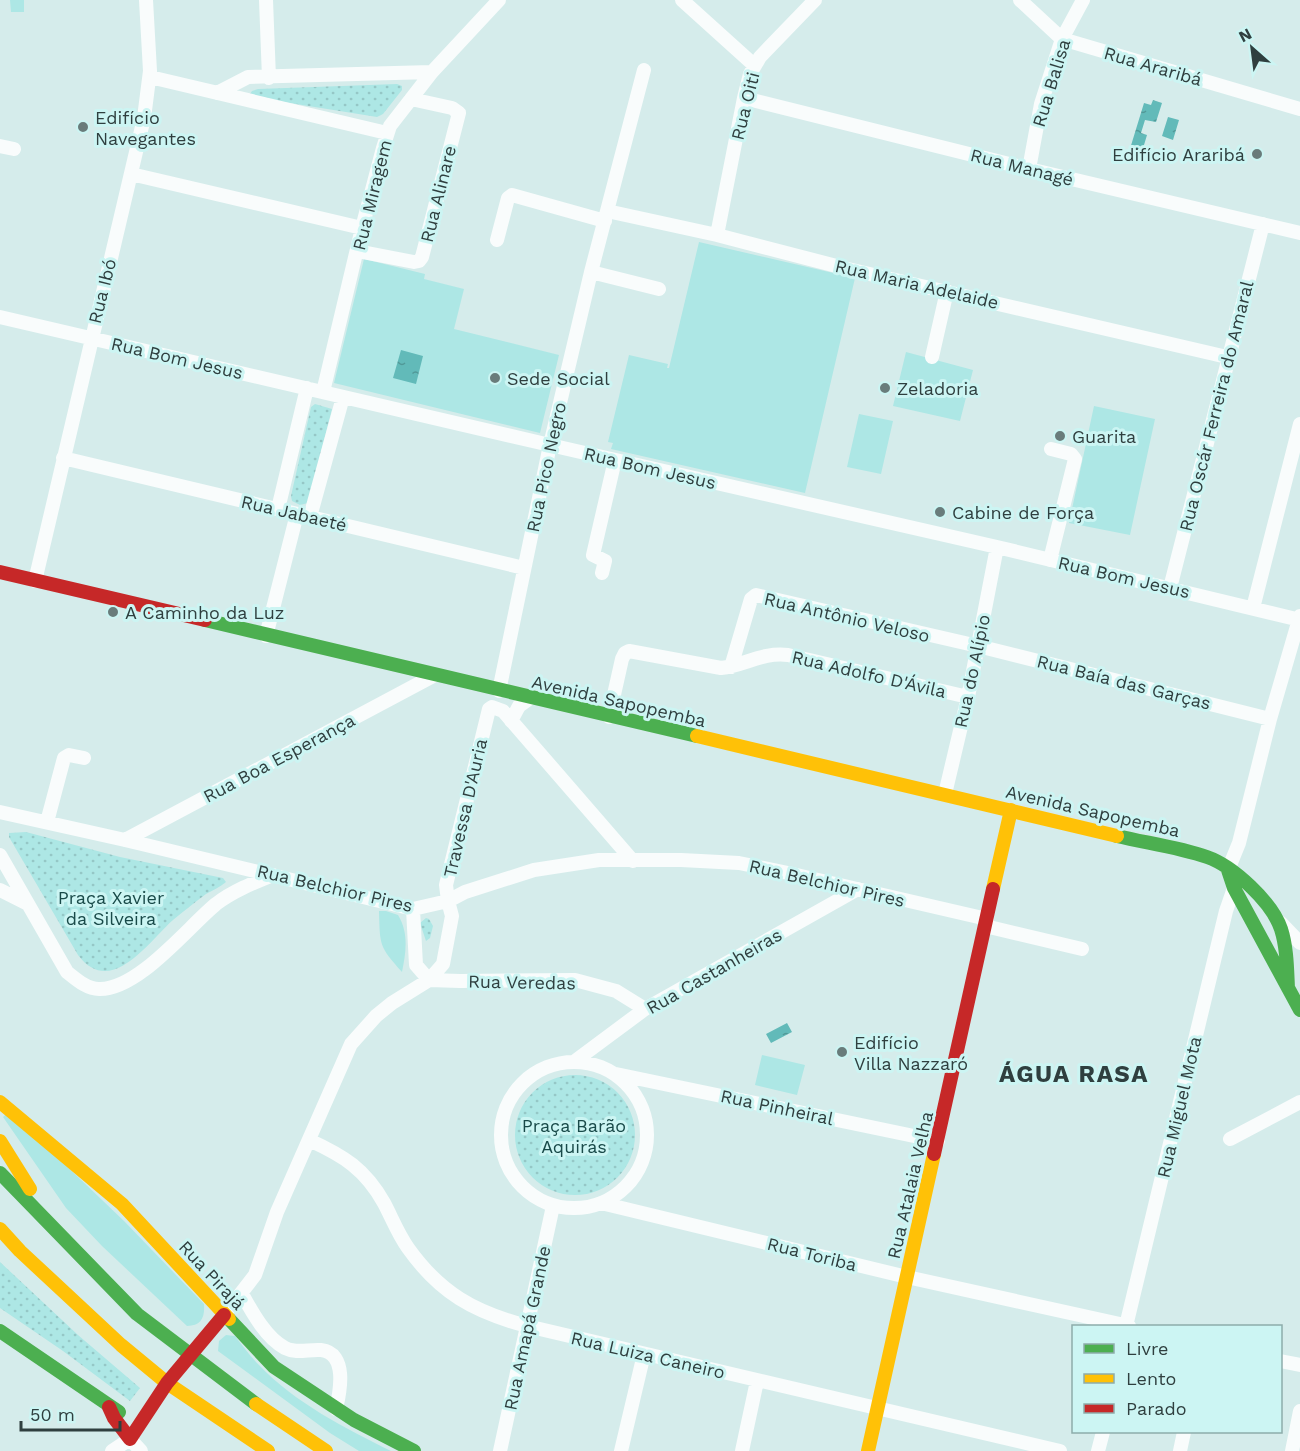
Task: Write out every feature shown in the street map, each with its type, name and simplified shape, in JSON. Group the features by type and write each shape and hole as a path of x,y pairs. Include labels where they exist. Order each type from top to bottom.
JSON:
{"main road":[{"name":"Avenida Sapopemba","path":"0,572 1207,857 1221,864 1238,884 1277,919 1285,949 1288,988"},
{"name":"Rua Atalaia Velha","path":"868,1451 1011,810"},
{"name":"Avenida Sapopemba","path":"1238,884 1249,916 1300,1010"},
{"path":"1249,916 1285,949"},
{"name":"Rua Pirajá","path":"0,1102 122,1204 274,1367 354,1420 414,1451"},
{"path":"0,1141 55,1230"},
{"path":"0,1173 137,1314 190,1356 326,1451"},
{"path":"0,1228 21,1251 121,1345 167,1383 267,1451"},
{"path":"109,1407 114,1418 130,1439 167,1383 224,1315"},
{"path":"0,1331 109,1407 134,1418 147,1413"}],"street":[{"name":"Rua Ibó","path":"35,581 144,118 150,77 146,0"},
{"path":"266,0 269,78"},
{"name":"Rua Miragem","path":"323,392 387,133 393,121 432,72 499,0"},
{"path":"682,0 754,65"},
{"name":"Rua Oiti","path":"717,235 744,98 754,65 815,0"},
{"name":"Rua Araribá","path":"1020,0 1062,39 1300,109"},
{"name":"Rua Balisa","path":"1029,169 1041,104 1062,39 1083,0"},
{"name":"Rua Pico Negro","path":"499,691 550,445 591,272 644,70"},
{"path":"217,93 248,77 432,72"},
{"path":"150,77 387,133"},
{"name":"Rua Managé","path":"744,98 1300,233"},
{"name":"Rua Alinare","path":"357,251 414,262 419,261 422,257 459,113 452,108 411,99"},
{"path":"131,174 363,228"},
{"name":"Rua Maria Adelaide","path":"497,240 508,198 512,195 606,216 717,235 848,269 1227,357"},
{"name":"Rua Oscár Ferreira do Amaral","path":"1170,588 1227,357 1263,224"},
{"path":"591,272 659,289"},
{"path":"932,357 947,291"},
{"name":"Rua Bom Jesus","path":"0,317 1300,618"},
{"path":"278,510 307,388"},
{"path":"266,636 343,397"},
{"path":"1253,608 1300,424"},
{"path":"1050,560 1075,459 1071,453 1051,449"},
{"name":"Rua Jabaeté","path":"63,458 524,567"},
{"path":"602,573 605,561 593,555 615,460"},
{"name":"Rua do Alípio","path":"945,794 968,697 997,547"},
{"name":"Rua Antônio Veloso","path":"732,667 751,598 756,595 978,646"},
{"path":"1227,870 1239,843 1270,719 1300,618"},
{"name":"Rua Baía das Garças","path":"978,646 1270,719"},
{"name":"Rua Adolfo D'Ávila","path":"609,717 622,659 629,651 721,668 732,667 765,655 781,654 968,697"},
{"name":"Rua Boa Esperança","path":"125,840 433,676"},
{"path":"530,698 519,706 511,721 633,861"},
{"name":"Travessa D'Auria","path":"429,980 443,964 452,916 446,885 486,716 491,708 499,708 511,721"},
{"path":"47,822 64,758 69,755 84,758"},
{"name":"Rua Belchior Pires","path":"0,812 413,909 448,901 465,892 534,870 599,860 739,863 858,889 986,923"},
{"path":"0,855 67,972 82,984 98,989 115,987 136,976 158,959 217,904 238,890 273,875"},
{"name":"Rua Miguel Mota","path":"1127,1325 1227,905 1238,884"},
{"name":"Rua Castanheiras","path":"575,1061 645,1009 858,889"},
{"path":"0,890 26,903"},
{"path":"224,1315 255,1275 278,1212 351,1044 376,1016 429,980 416,965 413,909"},
{"path":"1277,919 1300,942"},
{"path":"986,923 1082,949"},
{"path":"1285,949 1300,958"},
{"name":"Rua Veredas","path":"429,980 575,980 616,991 645,1009"},
{"path":"575,1061 597,1064 616,1074 633,1089 644,1109 648,1131 647,1143 636,1175 621,1192 601,1203 578,1208 553,1206 532,1196 514,1179 504,1158 500,1135 504,1111 515,1090 532,1074 554,1064 575,1061"},
{"name":"Rua Pinheiral","path":"616,1074 938,1141"},
{"path":"1230,1139 1300,1102"},
{"name":"Rua Luiza Caneiro","path":"309,1140 335,1152 356,1166 372,1183 407,1246 437,1281 473,1308 499,1319 1060,1451"},
{"name":"Rua Toriba","path":"601,1203 908,1277 1123,1325"},
{"name":"Rua Amapá Grande","path":"500,1451 553,1206"},
{"path":"242,1294 264,1328 283,1347 295,1351 320,1350 329,1352 334,1357 341,1373 341,1388 336,1409"},
{"path":"621,1451 644,1354"},
{"path":"1282,1360 1300,1365"},
{"path":"742,1451 757,1381"},
{"path":"1292,1451 1300,1411"},
{"path":"1098,1451 1102,1433"},
{"path":"1180,1451 1184,1433"},
{"path":"112,1451 130,1439 141,1451"}],"green space":[{"path":"10,0 24,0 24,12 11,12"},
{"path":"397,84 402,86 402,90 383,114 377,117 253,97 250,94 258,89"},
{"path":"699,242 855,278 805,493 611,449 613,443 608,442 629,355 668,364 667,368 669,368"},
{"path":"364,259 425,274 424,279 464,289 454,329 559,355 540,433 334,383"},
{"path":"906,352 973,370 960,421 893,406"},
{"path":"315,404 332,409 308,503 300,505 292,501 291,496 311,407"},
{"path":"1094,406 1155,419 1130,535 1069,523"},
{"path":"859,414 893,421 881,474 847,467"},
{"name":"Praça Xavier da Silveira","path":"26,832 120,857 223,878 226,882 206,894 173,920 129,962 116,969 103,971 91,967 78,955 9,837 9,833"},
{"path":"379,911 398,915 404,929 406,943 402,972 382,945"},
{"path":"426,918 433,926 430,938 426,941 420,923"},
{"path":"762,1055 805,1065 797,1095 755,1085"},
{"name":"Praça Barão Aquirás","path":"575,1075 598,1079 618,1092 631,1112 635,1135 631,1158 618,1178 598,1191 575,1195 552,1191 532,1178 519,1158 515,1135 519,1112 532,1092 552,1079"},
{"path":"9,1111 124,1221 204,1304 203,1317 199,1323 187,1326 102,1246 66,1208 3,1117"},
{"path":"0,1262 78,1335 140,1388 130,1401 0,1308"},
{"path":"226,1335 235,1336 273,1379 304,1403 391,1451 359,1451 330,1433 218,1351 219,1341"}],"water":[{"path":"1153,100 1162,103 1156,122 1145,120 1141,133 1147,135 1141,155 1129,152 1144,103 1151,105"},
{"path":"1168,117 1179,120 1173,140 1162,136"},
{"path":"401,350 423,356 416,384 393,378"},
{"path":"787,1023 792,1032 771,1043 766,1034"}],"traffic: fast":[{"path":"205,620 697,736"},
{"path":"1117,836 1207,857 1228,868 1250,886 1269,908 1281,929 1286,951 1288,988"},
{"path":"1228,870 1234,888 1300,1010"},
{"path":"0,1173 137,1314 256,1404"},
{"path":"229,1319 274,1367 354,1420 414,1451"},
{"path":"0,1331 119,1412"}],"traffic: slow":[{"path":"697,736 1117,836"},
{"path":"993,889 1011,810"},
{"path":"0,1102 122,1204 229,1319"},
{"path":"0,1141 30,1189"},
{"path":"868,1451 934,1154"},
{"path":"0,1229 20,1251 121,1345 167,1383 268,1451"},
{"path":"256,1404 326,1451"}],"traffic: jam":[{"path":"0,572 205,620"},
{"path":"934,1154 993,889"},
{"path":"109,1407 114,1418 130,1439 167,1383 224,1315"}],"place":[{"name":"Edifício Navegantes","path":"83,127"},
{"name":"Edifício Araribá","path":"1257,154"},
{"name":"Sede Social","path":"495,378"},
{"name":"Zeladoria","path":"885,388"},
{"name":"Guarita","path":"1060,436"},
{"name":"Cabine de Força","path":"940,512"},
{"name":"A Caminho da Luz","path":"113,612"},
{"name":"Edifício Villa Nazzaró","path":"842,1052"}],"district":[{"name":"ÁGUA RASA","path":"1074,1074"}]}
